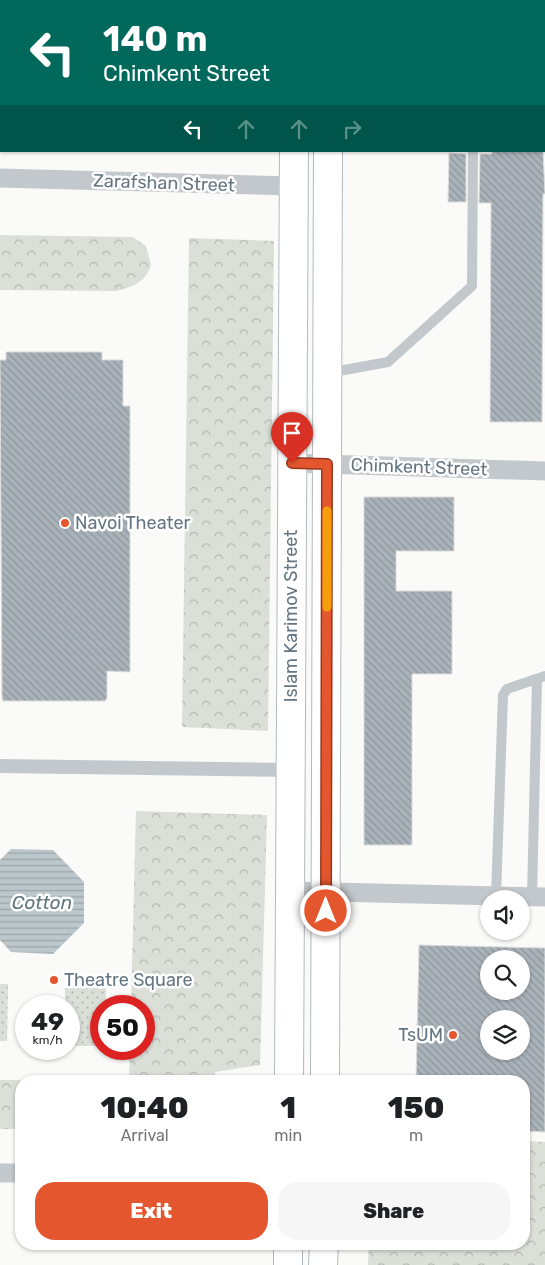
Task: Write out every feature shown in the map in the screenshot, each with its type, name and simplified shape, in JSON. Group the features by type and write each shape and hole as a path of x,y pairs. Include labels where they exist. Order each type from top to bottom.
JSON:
{"main road":[{"name":"Islam Karimov Street","path":"289,1075 294,152"},
{"path":"325,1075 328,152"},
{"name":"Zarafshan Street","path":"294,186 328,187"},
{"path":"288,1250 288,1265"},
{"path":"323,1265 324,1250"}],"street":[{"name":"Zarafshan Street","path":"0,178 294,186"},
{"name":"Chimkent Street","path":"292,463 545,471"},
{"path":"0,766 290,770"},
{"path":"290,891 480,896"},
{"path":"0,1173 15,1173"}],"lane":[{"path":"327,373 388,362 472,286 473,152"},
{"path":"496,890 503,695 507,690 541,678 539,897"}],"green space":[{"path":"0,235 133,237 146,246 151,265 142,280 127,288 115,291 0,290"},
{"path":"189,238 274,241 268,731 182,727"},
{"path":"136,811 267,815 260,1065 215,1072 215,1075 129,1075 130,1060 155,1060 155,995 131,995"},
{"path":"0,984 8,984 7,1041 0,1041"},
{"path":"65,988 106,988 106,995 90,995 90,1046 80,1046 80,995 65,995"},
{"path":"0,1080 15,1080 15,1129 0,1129"},
{"path":"530,1141 545,1142 545,1265 368,1265 369,1250 530,1250"}],"water":[{"name":"Cotton","path":"11,849 53,850 84,882 84,923 53,954 11,952 0,940 0,860"}],"building":[{"path":"492,152 543,152 545,194 543,194 542,422 490,422 491,203 479,203 480,154 492,154"},
{"path":"449,153 466,154 466,202 448,202"},
{"name":"Navoi Theater","path":"6,352 102,352 102,360 123,360 123,406 130,406 130,672 107,671 107,698 105,701 3,701 2,698 0,360 6,360"},
{"path":"364,497 454,497 454,551 396,551 396,591 452,591 452,674 412,674 412,845 364,845"},
{"name":"TsUM","path":"419,945 545,948 545,1132 530,1131 530,1075 416,1075"}],"slow traffic":[{"path":"327,511 327,607"}],"place":[{"name":"Navoi Theater","path":"65,523"},
{"name":"Theatre Square","path":"54,980"},
{"name":"TsUM","path":"453,1035"}],"route":[{"path":"292,463 327,464 326,911"}]}
